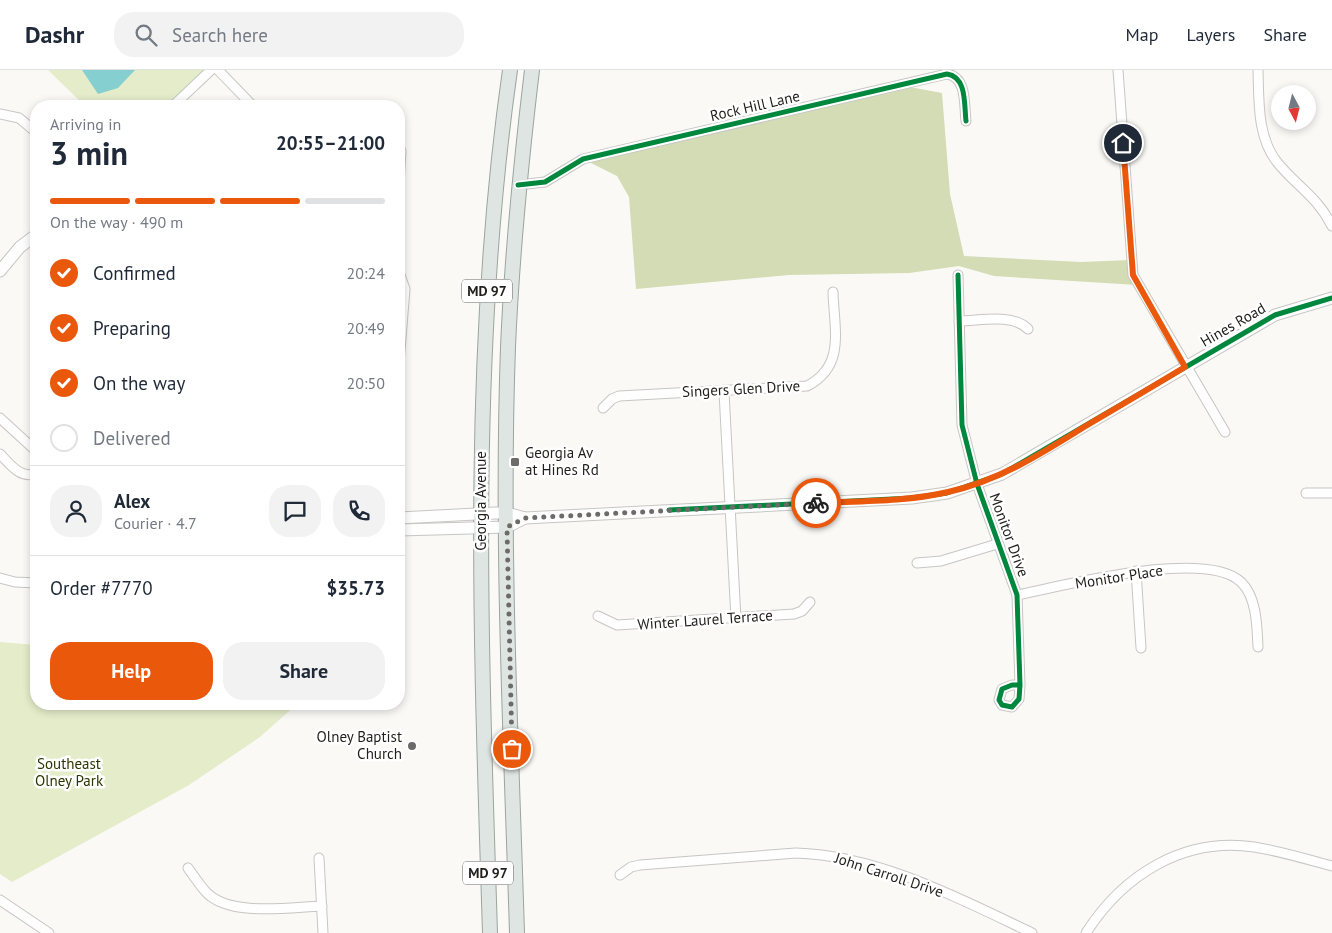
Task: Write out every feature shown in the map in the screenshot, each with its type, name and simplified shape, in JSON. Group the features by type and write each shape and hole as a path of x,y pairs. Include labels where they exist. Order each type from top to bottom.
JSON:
{"main road":[{"name":"Georgia Avenue","path":"490,933 481,528 483,360 497,161 510,70"},
{"name":"Georgia Avenue","path":"517,933 507,520 508,347 518,185 532,70"}],"street":[{"path":"178,100 211,70"},
{"path":"218,70 247,100"},
{"path":"1118,70 1133,275 1185,367 1225,432"},
{"path":"1258,70 1259,110 1266,142 1277,162 1310,193 1332,226"},
{"name":"Rock Hill Lane","path":"518,185 545,182 583,159 947,74 955,75 960,81 966,121"},
{"path":"0,114 19,118 30,127"},
{"path":"0,271 20,247 30,240"},
{"name":"Monitor Drive","path":"958,275 962,425 977,484 997,544 1017,595 1020,685"},
{"name":"Singers Glen Drive","path":"603,408 612,399 619,396 671,392 724,392 807,386 820,379 829,370 835,354 833,292"},
{"name":"Hines Road","path":"507,520 912,498 947,493 1002,474 1043,452 1275,315 1332,298"},
{"path":"959,321 1013,320 1022,323 1028,329"},
{"path":"724,392 736,619"},
{"path":"0,418 30,446"},
{"path":"0,454 18,472 30,475"},
{"path":"1306,494 1332,493"},
{"path":"405,518 481,513 507,520"},
{"path":"405,530 481,528 507,520"},
{"path":"917,563 941,562 997,544"},
{"name":"Monitor Place","path":"1017,595 1136,571 1214,569 1242,582 1250,595 1256,620 1258,647"},
{"path":"1136,571 1141,648"},
{"path":"0,578 15,582 30,583"},
{"name":"Winter Laurel Terrace","path":"598,616 617,625 736,619 794,614 802,611 810,602"},
{"path":"1086,933 1101,909 1128,882 1156,864 1192,851 1228,846 1253,847 1332,866"},
{"name":"John Carroll Drive","path":"620,875 631,867 640,865 796,853 820,854 848,859 913,880 975,905 1032,933"},
{"path":"319,858 323,933"},
{"path":"188,868 207,893 228,906 246,908 322,906"},
{"path":"0,900 49,933"}],"green space":[{"path":"48,70 211,70 178,100 79,100"},
{"path":"899,85 942,93 950,194 964,256 1081,262 1131,260 1137,285 994,276 959,266 909,273 789,275 636,289 629,197 617,176 583,159"},
{"name":"Southeast Olney Park","path":"0,642 30,644 30,710 290,710 260,737 189,785 12,882 0,874"}],"water":[{"path":"82,70 135,70 118,88 98,94"}],"cycle path":[{"path":"518,185 545,182 583,159 947,74 958,80 961,86 966,121"},
{"path":"958,275 962,425 977,484 1017,595 1020,685 1019,699 1012,707 1002,705 999,700 1002,689 1012,685 1020,685"},
{"path":"669,510 912,498 947,493 1002,474 1275,315 1332,298"}],"way so far":[{"path":"512,749 507,527 525,518 816,503"}],"place":[{"name":"Georgia Av at Hines Rd","path":"515,462"},
{"name":"Olney Baptist Church","path":"412,746"}],"route":[{"path":"816,503 912,498 947,493 977,484 1002,474 1043,452 1185,367 1133,275 1123,143"}]}
